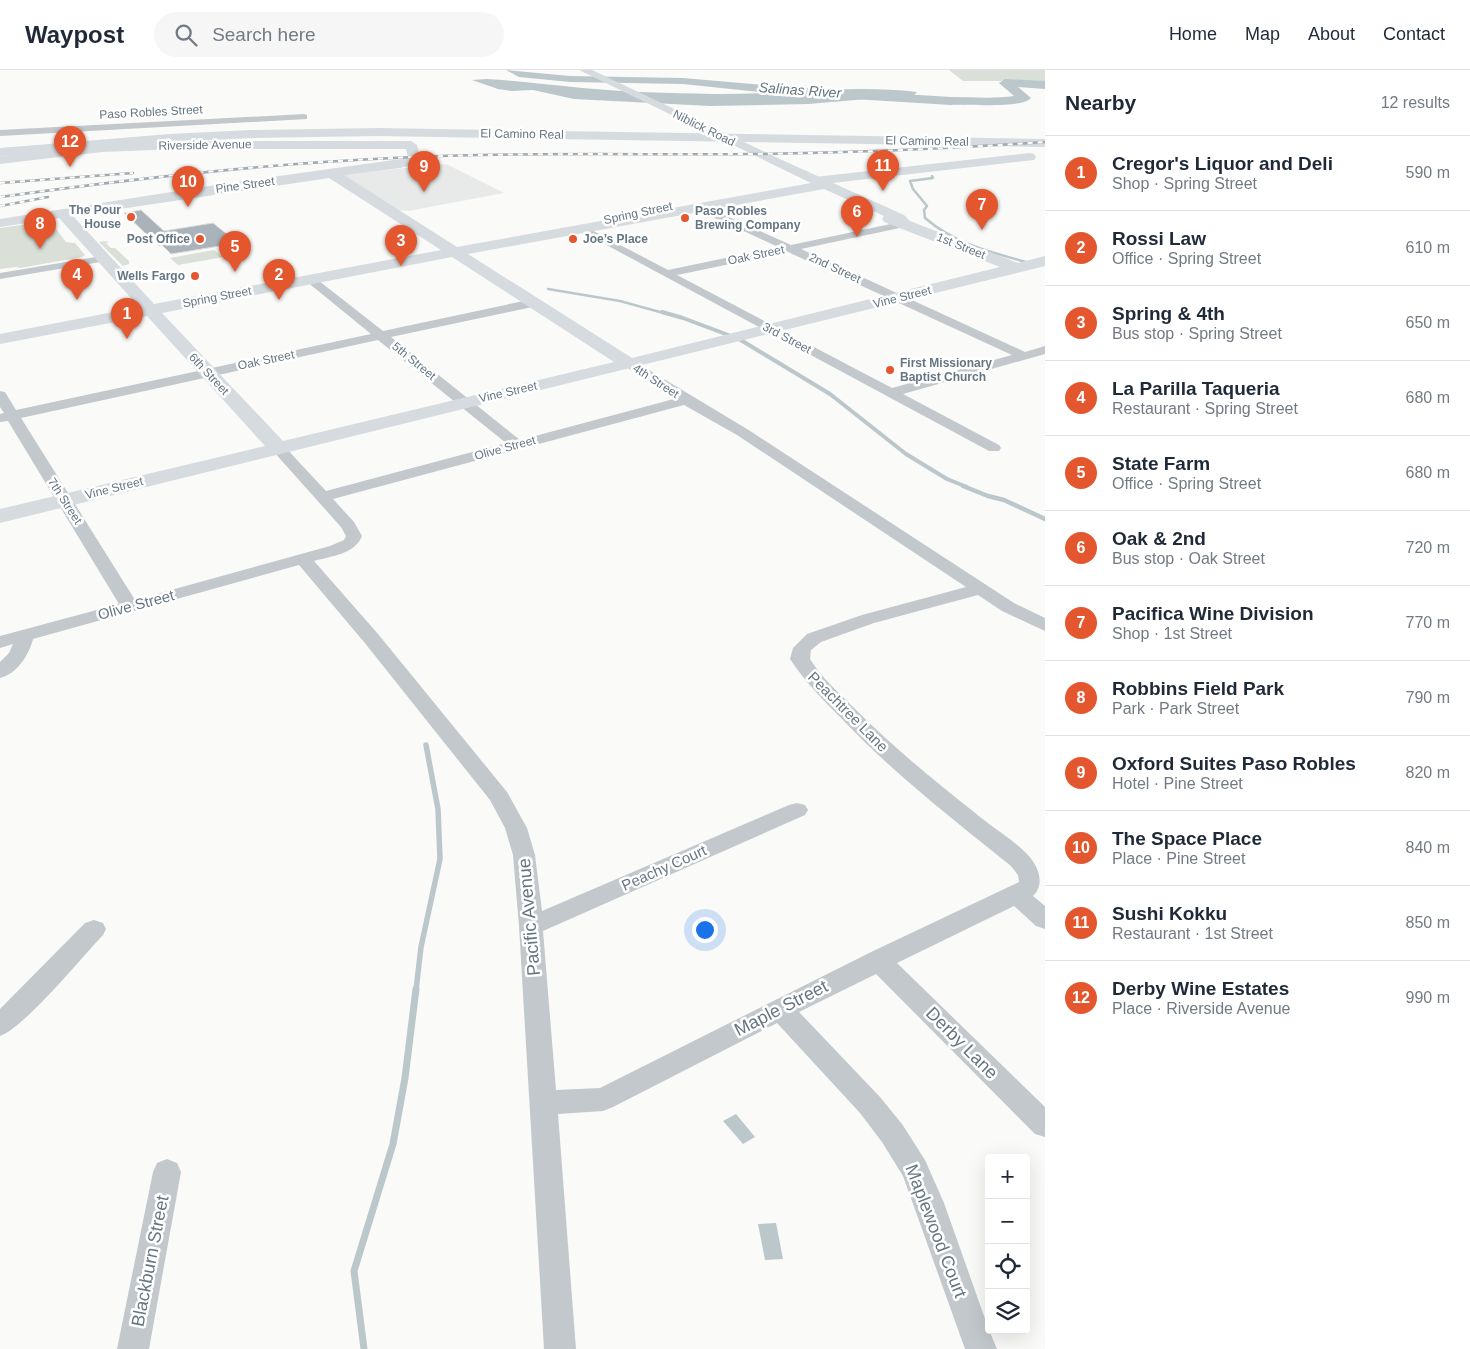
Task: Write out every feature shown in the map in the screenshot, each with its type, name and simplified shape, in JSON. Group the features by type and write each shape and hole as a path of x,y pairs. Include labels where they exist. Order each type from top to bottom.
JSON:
{"main road":[{"name":"Niblick Road","path":"584,70 819,183"},
{"name":"El Camino Real","path":"0,146 123,134 218,129 379,126 1045,133"},
{"path":"0,139 120,131 218,129"},
{"name":"El Camino Real","path":"0,152 111,142 251,134 378,132 1045,143"},
{"path":"251,134 398,136 406,138 410,144"},
{"name":"Riverside Avenue","path":"0,160 102,148 170,145 410,144 529,138 695,137"},
{"name":"Pine Street","path":"0,223 414,161 410,144"},
{"path":"819,183 1041,160"},
{"name":"4th Street","path":"331,173 629,364"},
{"name":"Spring Street","path":"0,339 819,183"},
{"name":"Spring Street","path":"580,228 596,221 686,203 819,183"},
{"name":"1st Street","path":"819,183 826,190 890,219 1032,264"},
{"name":"6th Street","path":"64,213 102,259 278,448"},
{"name":"Vine Street","path":"0,516 629,364 1032,264"}],"street":[{"name":"Paso Robles Street","path":"0,133 304,117"},
{"name":"2nd Street","path":"700,207 1024,356"},
{"name":"Oak Street","path":"666,274 905,224"},
{"name":"3rd Street","path":"580,228 994,448"},
{"path":"0,276 102,259"},
{"name":"5th Street","path":"310,279 516,444"},
{"name":"Oak Street","path":"6,416 533,303"},
{"path":"891,393 1045,350"},
{"name":"4th Street","path":"629,364 742,432 1008,607 1045,625"},
{"name":"7th Street","path":"0,395 6,416 98,551 130,607"},
{"name":"Olive Street","path":"324,496 686,400"},
{"name":"6th Street","path":"278,448 324,496 348,525 354,536"},
{"name":"Olive Street","path":"0,642 304,559 346,546 351,543 354,536"},
{"name":"Pacific Avenue","path":"304,559 499,797 516,828 524,855 531,926 560,1349"},
{"name":"Peachtree Lane","path":"981,589 868,619 814,638 802,648 800,659 808,672 863,730 906,769 1019,860 1030,874 1031,886 1016,895"},
{"path":"0,672 15,660 22,649 25,636"},
{"name":"Peachy Court","path":"531,926 797,810"},
{"path":"1016,895 1045,920"},
{"name":"Maple Street","path":"543,1103 603,1099 780,1008 1016,895"},
{"path":"0,1025 24,1003 94,929"},
{"name":"Derby Lane","path":"878,960 1045,1125"},
{"name":"Maplewood Court","path":"780,1008 870,1105 892,1133 914,1169 929,1203 981,1349"},
{"name":"Blackburn Street","path":"133,1349 167,1172"}],"shaded area":[{"path":"949,70 1045,70 1045,85 1013,81 963,81"},
{"path":"487,79 663,93 738,94 840,89 917,92 914,95 808,104 710,106 574,99 533,90 512,91 498,89 472,80"},
{"path":"446,164 504,193 408,211 398,210 341,176 344,174"},
{"path":"29,224 53,225 66,242 75,243 85,255 20,268 0,269 0,228"},
{"path":"109,241 106,243 111,248 115,248 129,261 129,264 123,266 99,242"},
{"path":"214,250 223,257 178,265 170,258"},
{"path":"736,1114 755,1137 743,1144 723,1121"},
{"path":"776,1223 783,1259 765,1260 758,1224"}],"building":[{"name":"Post Office","path":"141,210 164,231 213,223 238,243 171,254 162,245 159,246 124,213"}],"waterway":[{"name":"Salinas River","path":"512,70 519,74 570,79 683,81 788,91 951,101 977,100 997,102 1025,98 1005,83 1045,85"},
{"path":"932,176 933,178 910,181 913,189 927,206 924,210 925,218 949,235 975,247 1030,263"},
{"path":"548,289 620,301 667,314"},
{"path":"662,312 739,339 830,394 906,454 947,479 967,487"},
{"path":"963,486 1004,500 1045,519"},
{"path":"416,990 421,947 440,859 438,809 426,745"},
{"path":"364,1349 354,1271 393,1144 405,1078 416,989"}],"railway":[{"path":"0,197 196,173 294,164 393,158 527,154 824,153 935,149 1045,142"},
{"path":"0,183 133,173"},
{"path":"0,206 48,197"}],"place":[{"name":"Derby Wine Estates","path":"70,167"},
{"name":"Sushi Kokku","path":"883,191"},
{"name":"Oxford Suites Paso Robles","path":"424,192"},
{"name":"The Space Place","path":"188,207"},
{"name":"The Pour House","path":"131,217"},
{"name":"Paso Robles Brewing Company","path":"685,218"},
{"name":"Pacifica Wine Division","path":"982,230"},
{"name":"Oak & 2nd","path":"857,237"},
{"name":"Post Office","path":"200,239"},
{"name":"Joe’s Place","path":"573,239"},
{"name":"Robbins Field Park","path":"40,249"},
{"name":"Spring & 4th","path":"401,266"},
{"name":"State Farm","path":"235,272"},
{"name":"Wells Fargo","path":"195,276"},
{"name":"La Parilla Taqueria","path":"77,300"},
{"name":"Rossi Law","path":"279,300"},
{"name":"Cregor's Liquor and Deli","path":"127,339"},
{"name":"First Missionary Baptist Church","path":"890,370"}]}
